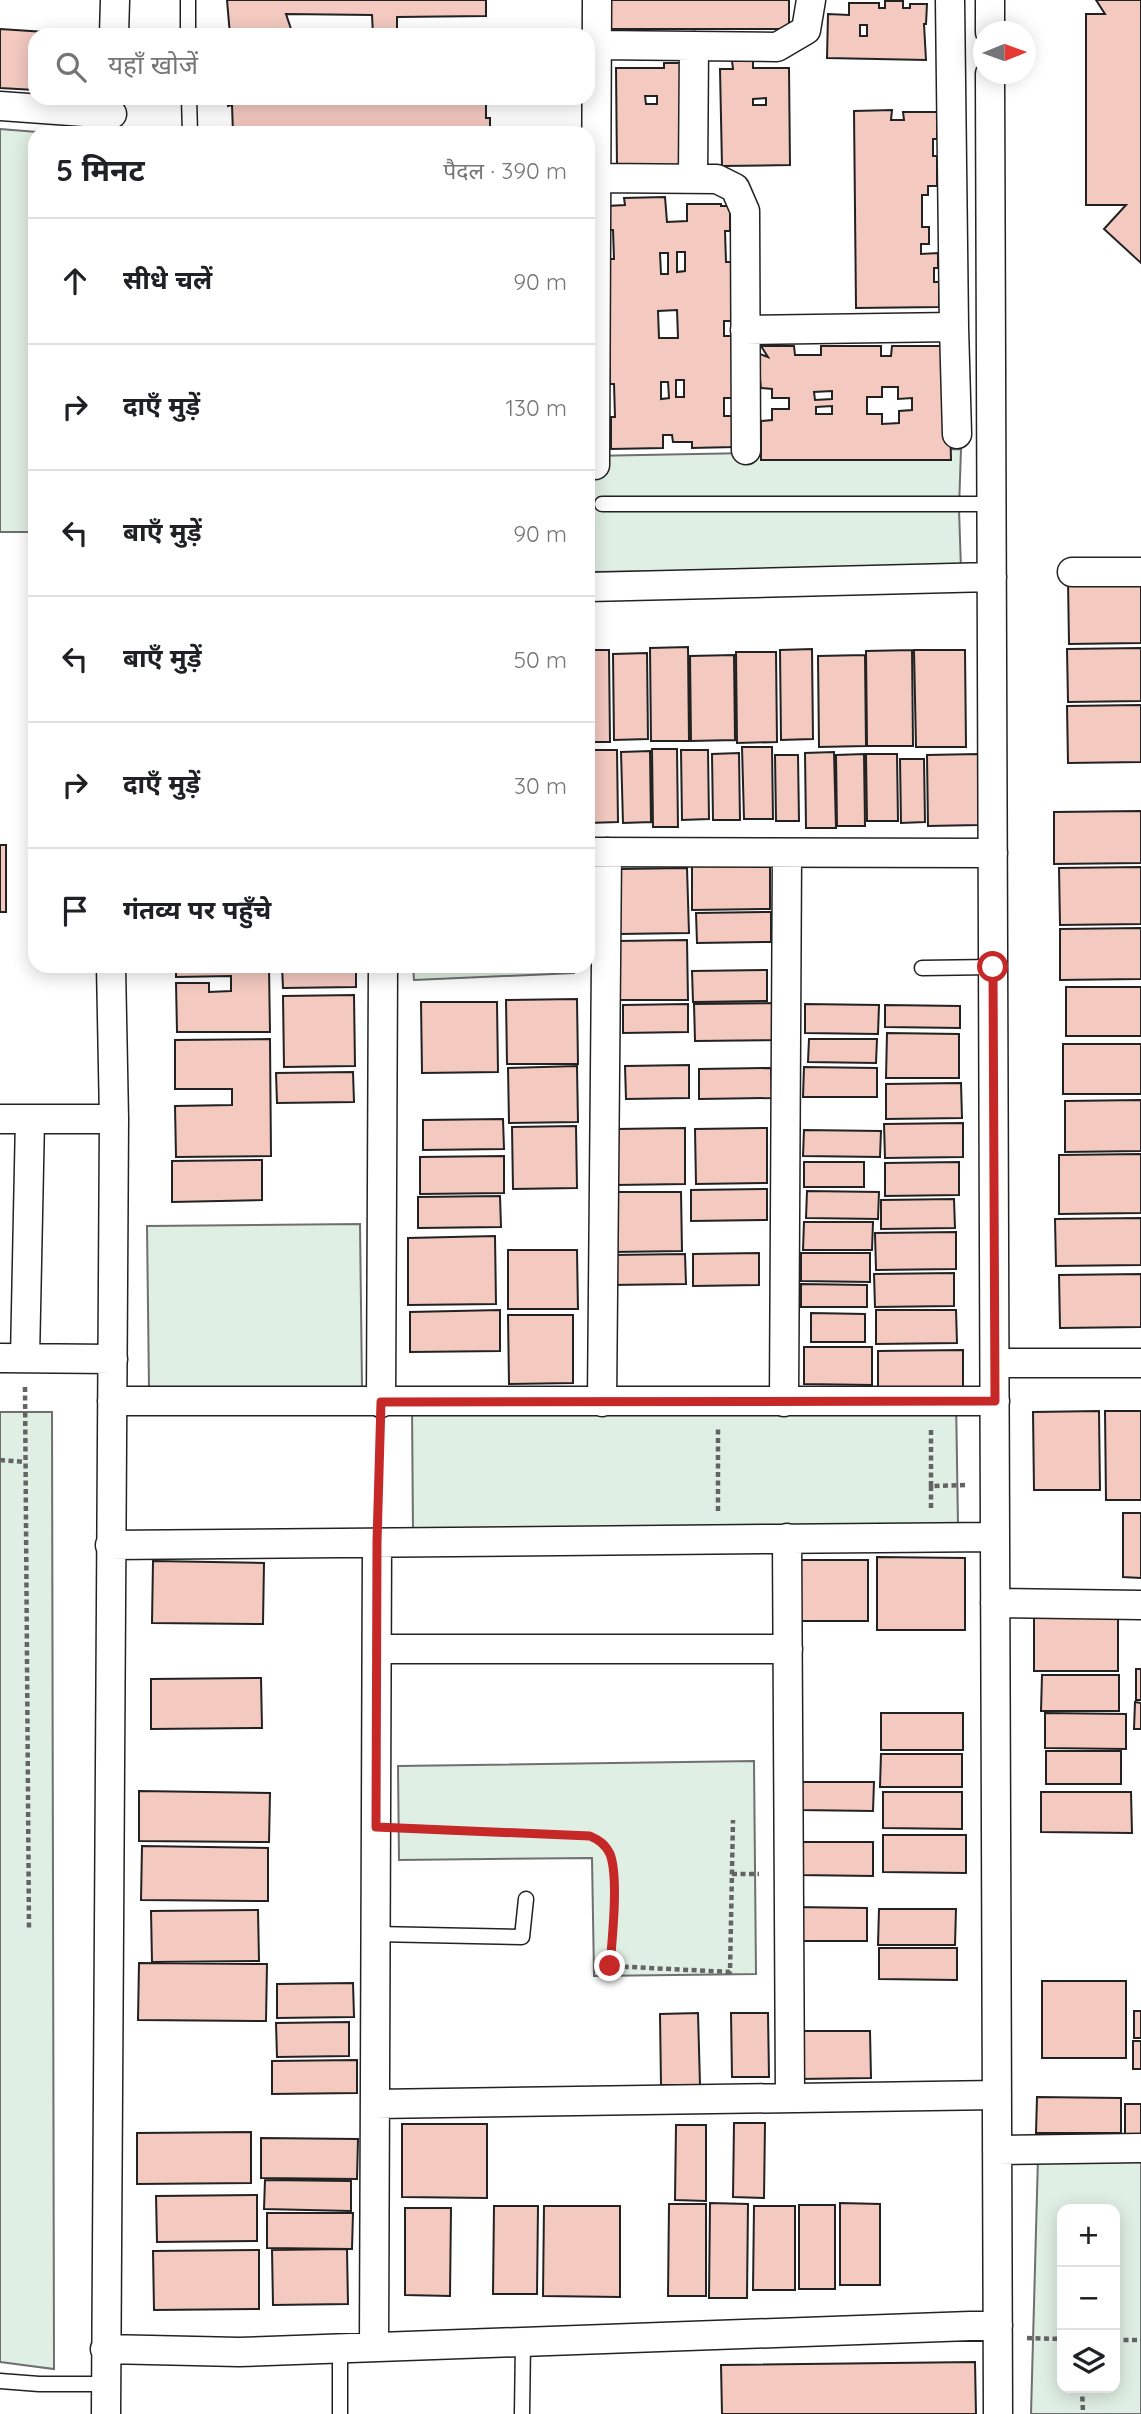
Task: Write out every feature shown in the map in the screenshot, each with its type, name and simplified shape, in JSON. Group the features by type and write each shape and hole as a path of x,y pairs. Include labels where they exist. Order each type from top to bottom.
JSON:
{"street":[{"path":"114,28 115,0"},
{"path":"595,465 597,0"},
{"path":"597,45 777,47 806,30 811,0"},
{"path":"950,0 957,434"},
{"path":"990,0 990,21"},
{"path":"693,178 694,46"},
{"path":"990,84 999,2414"},
{"path":"0,106 112,115"},
{"path":"596,178 717,178 735,188 745,211 746,450"},
{"path":"745,330 954,327"},
{"path":"1072,572 1141,572"},
{"path":"595,587 992,577"},
{"path":"602,1402 597,852 993,853"},
{"path":"784,1402 788,853"},
{"path":"106,2414 114,1119 111,973"},
{"path":"381,1402 383,973"},
{"path":"0,1119 114,1119"},
{"path":"30,1119 12,1358 113,1359"},
{"path":"995,1363 1141,1363"},
{"path":"112,1401 995,1401"},
{"path":"110,1545 995,1537"},
{"path":"787,1538 790,2098"},
{"path":"373,2347 377,1542"},
{"path":"995,1603 1141,1605"},
{"path":"377,1649 788,1649"},
{"path":"374,2104 997,2095"},
{"path":"997,2150 1141,2148"},
{"path":"105,2349 239,2352 998,2325"}],"lane":[{"path":"188,0 188,28"},
{"path":"189,105 190,126"},
{"path":"602,504 992,504"},
{"path":"922,968 993,967"},
{"path":"375,1934 522,1937 526,1899"},
{"path":"522,2414 523,2342"},
{"path":"340,2349 340,2414"},
{"path":"0,2381 105,2385"}],"path":[{"path":"12,1358 25,1462 29,1931"},
{"path":"377,1542 381,1402"},
{"path":"718,1419 718,1513 731,1513"},
{"path":"931,1419 931,1514"},
{"path":"0,1460 25,1462"},
{"path":"931,1486 995,1485"},
{"path":"376,1827 590,1836 601,1841 611,1856 615,1899 610,1966 730,1972 733,1820"},
{"path":"1120,2340 1141,2340"},
{"path":"1082,2393 1083,2413"}],"green space":[{"path":"0,129 28,131 28,532 0,532"},
{"path":"961,449 961,569 595,572 595,456"},
{"path":"414,973 574,973 414,980"},
{"path":"360,1224 362,1387 149,1388 147,1226"},
{"path":"956,1398 958,1525 413,1533 412,1405"},
{"path":"0,1412 52,1412 54,2369 0,2362"},
{"path":"754,1761 756,1974 594,1976 592,1858 399,1860 398,1766"},
{"path":"1038,2157 1141,2158 1141,2414 1031,2414"}],"building":[{"path":"227,0 486,0 486,16 397,17 397,28 373,28 372,15 286,14 291,28 229,28"},
{"path":"603,0 789,0 789,29 603,29"},
{"path":"1096,0 1141,0 1141,263 1104,229 1126,205 1086,205 1086,14 1105,14"},
{"path":"885,1 903,1 903,8 910,8 910,4 927,4 924,24 926,60 827,58 828,14 849,15 849,3 879,3 879,8 885,8","holes":["860,25 867,25 867,36 860,36"]},
{"path":"0,29 28,31 28,90 0,88"},
{"path":"732,61 753,61 753,68 789,68 790,165 722,166 720,69 733,69","holes":["766,98 766,105 753,105 753,99"]},
{"path":"664,63 683,63 692,167 617,168 616,68 664,68","holes":["645,96 657,96 657,104 646,104"]},
{"path":"232,105 486,105 486,118 490,118 490,126 233,126"},
{"path":"892,110 891,120 904,120 903,112 937,112 937,139 933,139 933,156 937,156 937,186 928,186 928,195 922,195 922,227 929,227 929,244 921,244 921,254 938,253 934,282 939,282 939,307 856,308 854,111"},
{"path":"665,197 667,222 687,221 687,204 730,206 730,231 725,231 726,262 731,262 732,321 724,321 724,336 732,336 733,398 724,398 724,416 733,416 734,447 692,448 692,442 673,442 672,435 663,435 663,448 611,449 611,417 615,417 614,384 610,384 608,259 614,259 613,230 608,230 607,206 625,205 624,198","holes":["677,252 685,252 685,271 677,272","660,253 668,253 668,274 661,274","677,310 678,338 659,338 658,311","676,380 684,380 684,397 676,397","661,382 668,382 669,398 661,399"]},
{"path":"761,346 794,346 795,355 821,355 821,346 881,346 881,356 891,356 892,346 942,346 950,416 951,460 761,460 761,421 772,420 772,409 789,409 789,398 772,398 772,389 761,388 757,353 768,357","holes":["882,387 898,387 898,399 912,398 912,410 899,411 899,423 882,424 882,414 867,414 867,397 882,397","832,391 832,399 815,400 814,392","832,406 832,414 816,414 816,407"]},
{"path":"1141,580 1141,643 1069,644 1068,581"},
{"path":"688,647 689,741 651,741 650,648"},
{"path":"1141,648 1141,701 1068,702 1067,649"},
{"path":"812,649 813,739 781,740 780,650"},
{"path":"595,650 609,650 610,742 595,742"},
{"path":"912,650 913,746 867,746 866,651"},
{"path":"914,650 965,650 966,747 916,747"},
{"path":"736,652 776,652 777,742 737,743"},
{"path":"647,653 648,739 614,740 613,654"},
{"path":"734,655 735,740 691,741 690,656"},
{"path":"865,655 866,746 819,747 818,656"},
{"path":"1141,705 1141,762 1068,763 1067,706"},
{"path":"742,747 772,747 773,819 744,819"},
{"path":"652,749 677,749 678,827 653,827"},
{"path":"595,750 617,750 618,822 595,823"},
{"path":"681,750 708,750 709,819 682,820"},
{"path":"650,751 651,822 623,823 621,752"},
{"path":"834,752 836,828 806,828 805,753"},
{"path":"739,753 740,820 713,820 712,754"},
{"path":"864,754 865,826 837,826 836,755"},
{"path":"866,754 897,754 898,821 867,821"},
{"path":"978,754 979,825 928,826 927,755"},
{"path":"775,755 798,755 799,821 776,821"},
{"path":"900,759 924,759 925,822 901,823"},
{"path":"1141,811 1141,863 1054,864 1054,812"},
{"path":"0,845 6,845 6,912 0,912"},
{"path":"770,863 770,909 692,910 692,864"},
{"path":"1141,867 1141,924 1060,925 1059,868"},
{"path":"687,868 689,933 620,934 619,869"},
{"path":"771,912 771,942 697,943 696,913"},
{"path":"1141,928 1141,979 1060,980 1060,929"},
{"path":"687,940 688,1000 618,1000 617,941"},
{"path":"767,970 767,1001 693,1002 692,971"},
{"path":"176,973 269,973 270,1032 177,1032 176,983 209,983 209,992 231,991 231,976 176,977"},
{"path":"282,973 356,973 356,987 283,988"},
{"path":"1066,987 1141,987 1141,1036 1066,1036"},
{"path":"354,995 355,1066 284,1067 283,996"},
{"path":"577,999 578,1064 507,1064 506,1000"},
{"path":"421,1002 497,1002 498,1072 422,1073"},
{"path":"777,1003 778,1040 695,1041 694,1004"},
{"path":"688,1004 688,1032 623,1033 623,1005"},
{"path":"805,1004 879,1005 878,1034 805,1033"},
{"path":"885,1005 960,1006 960,1028 885,1027"},
{"path":"887,1033 959,1034 959,1078 886,1078"},
{"path":"270,1039 271,1156 176,1157 175,1106 232,1105 232,1089 175,1089 175,1040"},
{"path":"809,1039 877,1039 876,1063 808,1062"},
{"path":"1063,1044 1141,1044 1141,1094 1063,1094"},
{"path":"689,1065 689,1098 626,1099 625,1066"},
{"path":"577,1066 578,1122 509,1123 508,1068"},
{"path":"804,1067 877,1068 877,1097 803,1097"},
{"path":"771,1068 772,1098 699,1099 699,1069"},
{"path":"353,1072 354,1102 277,1103 276,1073"},
{"path":"961,1083 962,1118 886,1119 886,1084"},
{"path":"1141,1100 1141,1151 1065,1152 1065,1101"},
{"path":"503,1119 504,1149 423,1150 423,1120"},
{"path":"963,1123 963,1157 885,1158 884,1124"},
{"path":"576,1126 577,1188 513,1189 512,1127"},
{"path":"685,1128 685,1184 616,1185 616,1129"},
{"path":"767,1128 767,1183 696,1184 695,1129"},
{"path":"804,1130 881,1131 880,1157 803,1156"},
{"path":"1141,1154 1141,1213 1059,1214 1059,1155"},
{"path":"504,1156 504,1193 420,1194 420,1157"},
{"path":"262,1160 262,1200 172,1202 172,1161"},
{"path":"804,1162 864,1162 864,1187 804,1187"},
{"path":"959,1162 959,1195 885,1196 885,1163"},
{"path":"767,1189 767,1220 691,1221 691,1190"},
{"path":"807,1191 879,1192 878,1219 806,1218"},
{"path":"613,1192 681,1192 682,1251 614,1252"},
{"path":"500,1196 501,1227 418,1228 418,1197"},
{"path":"954,1199 955,1228 881,1229 881,1200"},
{"path":"1141,1218 1141,1265 1056,1266 1055,1219"},
{"path":"804,1222 873,1222 872,1250 803,1250"},
{"path":"956,1232 956,1269 876,1270 875,1233"},
{"path":"495,1236 496,1304 408,1305 408,1238"},
{"path":"508,1250 577,1250 578,1309 508,1309"},
{"path":"759,1253 759,1285 693,1286 693,1254"},
{"path":"801,1253 870,1253 870,1282 801,1281"},
{"path":"685,1254 686,1284 611,1285 611,1255"},
{"path":"954,1273 954,1306 875,1307 874,1274"},
{"path":"1141,1274 1141,1327 1060,1328 1059,1275"},
{"path":"801,1284 867,1285 867,1307 801,1307"},
{"path":"500,1310 500,1351 410,1352 410,1312"},
{"path":"876,1310 956,1310 957,1343 876,1344"},
{"path":"811,1313 865,1314 865,1342 811,1342"},
{"path":"508,1315 573,1315 573,1383 509,1384"},
{"path":"804,1347 872,1347 872,1385 804,1384"},
{"path":"963,1350 963,1389 878,1390 878,1351"},
{"path":"1099,1411 1100,1490 1034,1490 1033,1412"},
{"path":"1105,1411 1141,1411 1141,1500 1106,1500"},
{"path":"1123,1513 1141,1513 1141,1578 1123,1577"},
{"path":"877,1557 965,1558 965,1630 877,1630"},
{"path":"796,1560 868,1560 868,1621 795,1621"},
{"path":"153,1561 264,1563 263,1624 152,1623"},
{"path":"1034,1613 1118,1613 1118,1671 1034,1671"},
{"path":"1136,1669 1141,1669 1141,1700 1136,1700"},
{"path":"1042,1675 1119,1675 1119,1711 1041,1711"},
{"path":"261,1678 262,1728 151,1729 151,1679"},
{"path":"1135,1702 1141,1703 1141,1729 1134,1729"},
{"path":"881,1713 963,1713 963,1750 881,1750"},
{"path":"1045,1713 1126,1714 1126,1749 1045,1748"},
{"path":"1046,1751 1121,1751 1121,1784 1046,1784"},
{"path":"881,1754 962,1754 962,1787 880,1787"},
{"path":"799,1782 874,1782 873,1811 799,1810"},
{"path":"139,1791 270,1793 269,1842 139,1841"},
{"path":"883,1792 962,1792 962,1829 883,1828"},
{"path":"1041,1792 1131,1792 1132,1833 1041,1832"},
{"path":"883,1835 966,1835 966,1873 883,1872"},
{"path":"797,1842 873,1842 873,1876 797,1875"},
{"path":"142,1846 268,1848 268,1901 141,1900"},
{"path":"793,1907 867,1908 867,1941 793,1941"},
{"path":"879,1909 956,1909 955,1945 878,1945"},
{"path":"258,1910 259,1961 152,1962 151,1911"},
{"path":"879,1948 957,1948 957,1980 879,1979"},
{"path":"139,1963 267,1964 266,2021 138,2020"},
{"path":"1042,1981 1126,1981 1126,2058 1042,2058"},
{"path":"353,1983 354,2017 277,2018 277,1984"},
{"path":"1134,2011 1141,2011 1141,2038 1134,2038"},
{"path":"698,2013 700,2085 661,2085 660,2014"},
{"path":"731,2013 768,2013 769,2077 732,2077"},
{"path":"349,2022 349,2056 277,2057 276,2023"},
{"path":"799,2031 870,2031 871,2078 799,2079"},
{"path":"1133,2041 1141,2041 1141,2069 1133,2069"},
{"path":"357,2060 357,2093 272,2094 272,2061"},
{"path":"1037,2097 1121,2098 1121,2133 1036,2133"},
{"path":"1125,2104 1141,2104 1141,2140 1125,2140"},
{"path":"734,2123 765,2123 764,2198 733,2197"},
{"path":"402,2124 487,2124 487,2198 402,2197"},
{"path":"676,2125 706,2125 706,2201 675,2200"},
{"path":"251,2132 251,2183 137,2184 137,2133"},
{"path":"261,2138 358,2139 357,2179 261,2178"},
{"path":"265,2180 351,2181 351,2211 264,2209"},
{"path":"257,2195 257,2241 157,2242 156,2196"},
{"path":"710,2203 748,2204 747,2298 709,2298"},
{"path":"840,2203 880,2204 880,2285 840,2285"},
{"path":"669,2204 706,2204 706,2296 668,2296"},
{"path":"799,2205 835,2205 835,2289 799,2289"},
{"path":"494,2206 538,2206 537,2294 493,2294"},
{"path":"544,2206 620,2206 620,2297 543,2296"},
{"path":"754,2206 795,2206 795,2290 753,2290"},
{"path":"405,2208 451,2208 450,2296 405,2295"},
{"path":"267,2213 353,2213 352,2249 267,2248"},
{"path":"347,2249 348,2304 273,2305 272,2250"},
{"path":"259,2250 259,2309 154,2310 153,2251"},
{"path":"975,2362 976,2414 722,2414 721,2365"}],"route":[{"path":"610,1966 615,1899 611,1856 601,1841 590,1836 376,1827 377,1542 381,1402 995,1401 993,967"}]}
